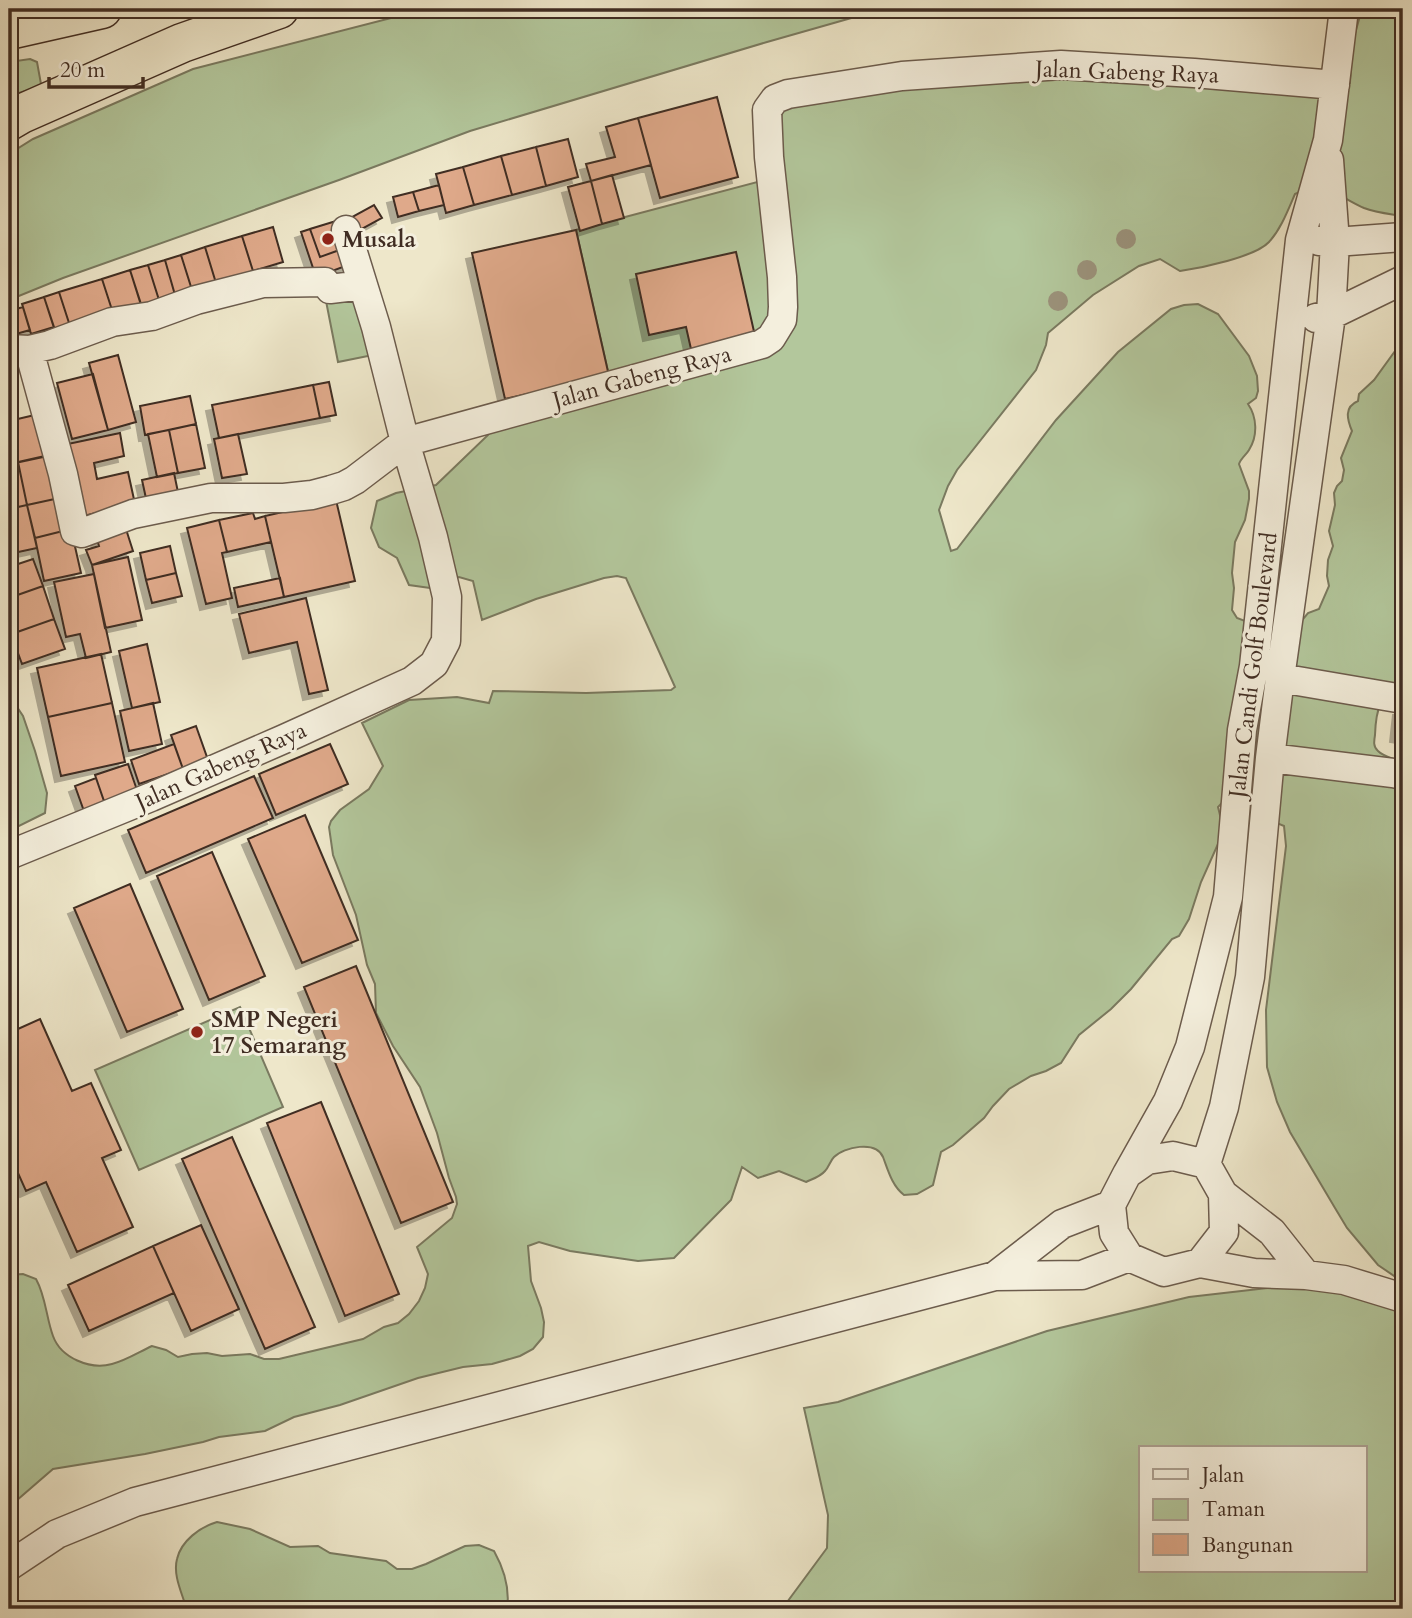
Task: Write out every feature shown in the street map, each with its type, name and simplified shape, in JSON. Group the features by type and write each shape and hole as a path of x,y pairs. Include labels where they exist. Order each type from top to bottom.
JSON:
{"highway":[{"path":"9,30 102,9"},
{"path":"9,121 182,43 279,9"}],"street":[{"name":"Jalan Candi Golf Boulevard","path":"1127,1174 1168,1101 1190,1047 1228,897 1242,730 1254,667 1300,240 1328,140 1344,9"},
{"name":"Jalan Gabeng Raya","path":"9,855 284,739 412,681 434,664 446,641 447,597 433,537 405,442 762,344 771,338 782,320 783,307 767,110 775,99 788,94 902,76 1061,65 1335,85"},
{"name":"Jalan Candi Golf Boulevard","path":"1206,1164 1224,1107 1250,977 1270,758 1331,315 1335,242 1328,140"},
{"path":"346,230 376,327 405,442 355,480 331,490 284,498 211,498 133,514 82,533 75,531 63,474 19,350 50,345 112,322 152,316 197,300 263,284 324,282 330,289 363,285"},
{"path":"1300,240 1335,242 1403,237"},
{"path":"1292,324 1331,315 1403,281"},
{"path":"1280,678 1403,699"},
{"path":"1270,758 1403,775"},
{"path":"1306,1275 1272,1232 1223,1194 1206,1164 1173,1156 1147,1160 1127,1174 1111,1205 1114,1233 1129,1257 1164,1272 1200,1263 1254,1273 1344,1280 1403,1298"},
{"path":"1200,1263 1224,1232 1223,1194"},
{"path":"995,1276 1062,1224 1111,1205"},
{"path":"9,1566 57,1534 135,1502 995,1276 1082,1275 1129,1257"}],"green space":[{"path":"426,9 883,9 470,131 9,300 9,154 33,139 193,69"},
{"path":"1362,9 1403,9 1403,216 1369,210 1324,189 1306,190 1295,194 1281,225 1269,242 1252,252 1180,271 1160,259 1139,266 1093,295 1048,333 1036,370 957,470 939,510 951,551 957,549 1056,420 1118,352 1171,309 1198,304 1218,314 1249,356 1257,376 1256,398 1248,404 1255,421 1254,439 1239,464 1249,491 1249,499 1245,520 1235,542 1232,610 1237,618 1279,634 1299,624 1308,613 1319,609 1329,586 1328,560 1333,546 1329,531 1335,505 1334,493 1342,481 1344,470 1341,458 1352,431 1348,418 1349,410 1403,340 1403,684 1380,705 1374,742 1375,748 1381,753 1403,764 1403,809 1399,815 1403,818 1403,1282 1378,1265 1347,1228 1290,1132 1277,1102 1267,1067 1266,1010 1286,846 1284,826 1257,810 1235,789 1218,807 1222,835 1201,882 1189,919 1179,936 1172,939 1111,1009 1079,1035 1061,1063 1009,1089 984,1118 941,1152 933,1185 917,1194 904,1195 893,1182 883,1157 874,1148 867,1147 852,1148 839,1153 823,1173 806,1182 779,1171 758,1178 742,1167 731,1200 674,1258 638,1261 570,1251 539,1242 528,1246 531,1281 544,1322 543,1337 533,1349 520,1356 418,1378 340,1405 294,1417 265,1431 219,1437 145,1454 53,1469 9,1507 9,1275 23,1274 36,1279 57,1344 69,1356 95,1365 117,1363 152,1346 178,1357 207,1353 222,1356 250,1354 264,1359 279,1359 363,1339 384,1327 398,1323 409,1314 425,1288 428,1274 417,1247 452,1218 457,1204 456,1197 420,1087 393,1046 376,1013 375,984 367,965 356,915 333,855 329,827 340,810 369,789 383,766 362,723 409,700 457,697 489,703 493,691 586,693 671,690 675,687 626,578 604,578 536,599 482,620 473,581 459,577 430,588 409,585 397,558 379,547 371,528 377,501 396,493 436,485 488,435 496,410 505,399 609,376 576,230 765,180 784,105 1061,68 1335,87 1350,83 1352,44"},
{"path":"30,59 37,62 41,84 9,96 9,62"},
{"path":"361,294 373,355 338,362 326,301"},
{"path":"9,695 23,716 47,793 45,813 9,831"},
{"path":"240,1007 283,1107 139,1170 95,1070"},
{"path":"1304,1284 1403,1308 1403,1609 782,1609 827,1548 828,1515 804,1408 838,1402 1047,1331 1189,1297"},
{"path":"217,1522 250,1529 290,1547 318,1546 330,1553 386,1561 397,1569 412,1569 465,1546 479,1545 494,1551 501,1565 507,1587 507,1609 183,1609 185,1604 176,1571 179,1552 192,1536"}],"building":[{"path":"717,97 738,177 660,198 638,118"},
{"path":"638,118 651,165 591,181 586,164 615,157 606,127"},
{"path":"568,139 578,177 546,186 536,147"},
{"path":"536,147 546,186 512,195 501,156"},
{"path":"501,156 512,195 474,205 463,167"},
{"path":"463,167 474,205 446,213 436,174"},
{"path":"612,175 624,218 602,224 591,181"},
{"path":"591,181 602,224 580,231 568,187"},
{"path":"439,185 444,205 419,211 413,192"},
{"path":"413,192 419,211 398,217 393,197"},
{"path":"374,205 382,218 360,230 352,217"},
{"name":"Musala","path":"336,221 345,248 320,257 310,229"},
{"path":"273,227 283,262 253,271 242,236"},
{"path":"310,229 320,257 345,248 351,264 316,277 301,232"},
{"path":"576,230 609,376 505,399 472,253"},
{"path":"242,236 253,271 216,283 205,247"},
{"path":"205,247 216,283 192,290 181,255"},
{"path":"736,252 755,336 691,349 686,327 649,335 636,274"},
{"path":"181,255 192,290 175,295 165,260"},
{"path":"165,260 175,295 159,300 148,265"},
{"path":"148,265 159,300 141,305 130,270"},
{"path":"130,270 141,304 113,313 102,279"},
{"path":"102,279 113,313 70,326 59,292"},
{"path":"59,292 70,326 55,331 44,297"},
{"path":"44,297 54,327 31,334 22,304"},
{"path":"23,307 30,330 9,336 9,311"},
{"path":"118,355 136,422 108,430 89,363"},
{"path":"93,374 108,430 72,439 57,383"},
{"path":"329,382 336,415 320,418 313,385"},
{"path":"313,385 320,418 219,438 212,405"},
{"path":"190,396 196,424 145,435 140,406"},
{"path":"39,414 48,456 15,463 9,421"},
{"path":"196,424 205,468 178,473 169,430"},
{"path":"169,430 178,473 157,477 148,434"},
{"path":"9,433 15,463 9,464"},
{"path":"120,433 124,456 94,463 97,479 128,472 135,504 79,517 63,445"},
{"path":"238,434 247,474 222,478 214,439"},
{"path":"54,454 64,497 27,505 18,462"},
{"path":"18,462 27,505 9,509 9,464"},
{"path":"174,473 179,497 147,503 142,480"},
{"path":"64,497 71,529 35,538 27,505"},
{"path":"336,500 355,581 284,597 265,516"},
{"path":"27,505 37,548 9,554 9,509"},
{"path":"253,513 255,519 265,516 271,542 227,552 219,520"},
{"path":"219,520 227,552 222,553 232,598 206,604 187,528"},
{"path":"125,526 133,551 92,565 86,550 99,546 96,536"},
{"path":"71,529 81,573 44,581 35,538"},
{"path":"170,546 176,573 146,580 140,553"},
{"path":"128,557 142,620 105,628 92,565"},
{"path":"33,559 43,586 9,598 9,567"},
{"path":"176,573 182,596 152,603 146,580"},
{"path":"94,574 111,652 86,658 80,634 66,637 54,582"},
{"path":"280,578 284,597 238,607 234,588"},
{"path":"43,586 54,619 9,635 9,598"},
{"path":"306,598 328,690 309,694 297,642 249,653 239,614"},
{"path":"54,619 65,649 22,664 11,634"},
{"path":"147,644 160,702 132,708 119,651"},
{"path":"101,654 112,703 48,717 37,668"},
{"path":"112,703 125,762 61,776 48,717"},
{"path":"153,703 162,744 129,751 120,711"},
{"path":"1399,709 1403,709 1403,737 1396,736"},
{"path":"196,726 208,760 183,769 171,735"},
{"path":"174,744 183,769 139,784 131,760"},
{"path":"330,744 348,784 276,815 259,774"},
{"path":"128,764 137,790 104,801 95,775"},
{"path":"254,776 273,818 146,873 128,830"},
{"path":"96,778 106,807 85,814 75,786"},
{"path":"305,815 358,940 302,963 248,839"},
{"path":"212,852 265,976 209,1000 157,876"},
{"path":"130,884 183,1009 127,1032 74,908"},
{"path":"356,966 453,1202 401,1223 304,987"},
{"path":"40,1019 72,1091 91,1083 121,1150 102,1158 133,1227 77,1252 46,1182 26,1191 9,1153 9,1115 15,1112 9,1099 9,1033"},
{"path":"321,1102 399,1294 345,1316 267,1123"},
{"path":"232,1137 315,1327 265,1349 182,1159"},
{"path":"201,1225 239,1309 191,1331 153,1246"},
{"path":"153,1246 174,1293 89,1331 68,1285"}],"place":[{"name":"Musala","path":"328,239"},
{"name":"SMP Negeri 17 Semarang","path":"197,1032"}]}
